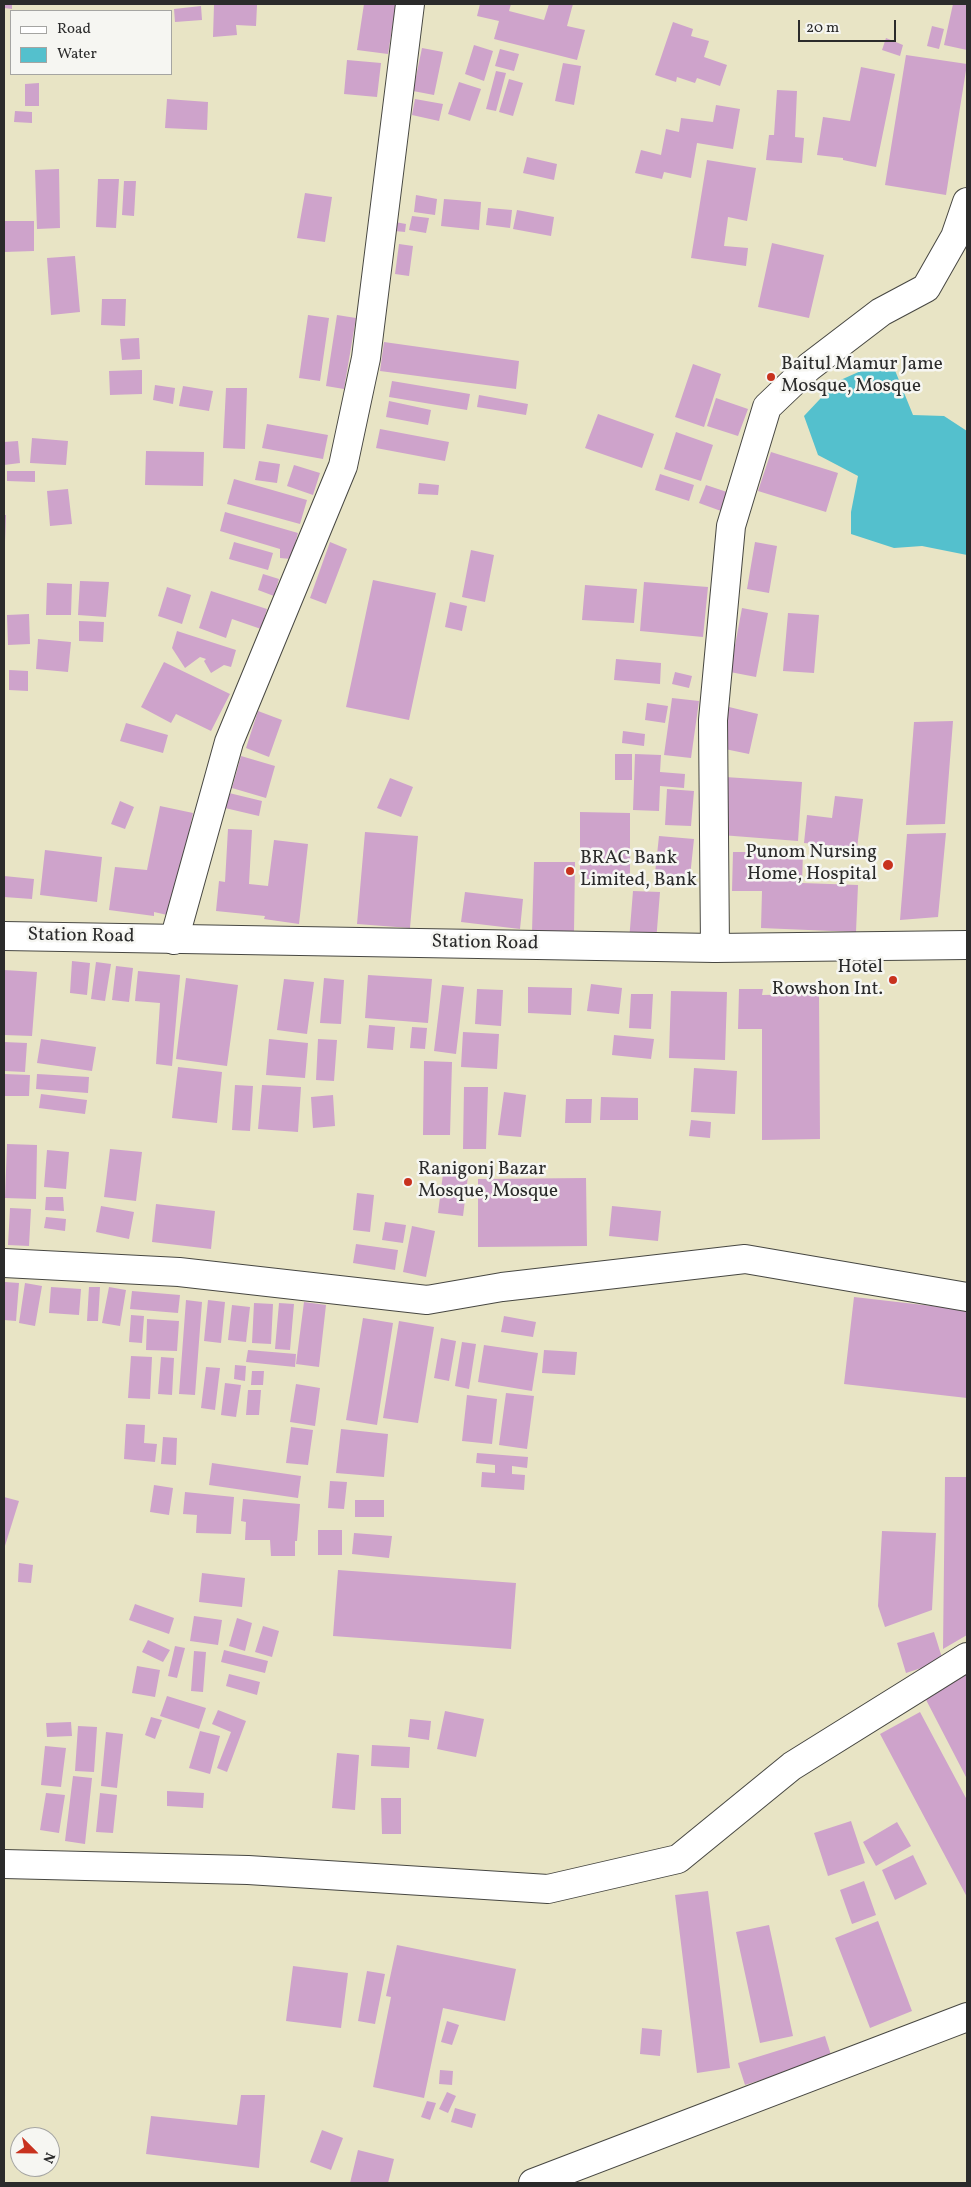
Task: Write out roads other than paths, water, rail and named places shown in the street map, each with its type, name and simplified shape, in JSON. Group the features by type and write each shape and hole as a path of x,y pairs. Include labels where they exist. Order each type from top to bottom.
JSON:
{"street":[{"path":"174,940 229,742 343,466 366,358 410,4"},
{"path":"715,948 713,720 731,526 767,407 809,367 881,312 926,288 955,237 967,202"},
{"name":"Station Road","path":"4,936 715,948 967,945"},
{"path":"4,1263 179,1272 428,1300 502,1287 745,1259 967,1297"},
{"path":"4,1864 248,1870 548,1889 678,1859 792,1766 967,1657"},
{"path":"534,2183 967,2017"}],"water":[{"path":"890,358 913,415 944,416 967,431 967,555 922,546 894,548 851,534 851,512 858,476 818,455 804,416 836,382"}],"place":[{"name":"Baitul Mamur Jame Mosque, Mosque","path":"771,377"},
{"name":"Punom Nursing Home, Hospital","path":"888,865"},
{"name":"BRAC Bank Limited, Bank","path":"570,871"},
{"name":"Hotel Rowshon Int.","path":"893,980"},
{"name":"Ranigonj Bazar Mosque, Mosque","path":"408,1182"}]}
